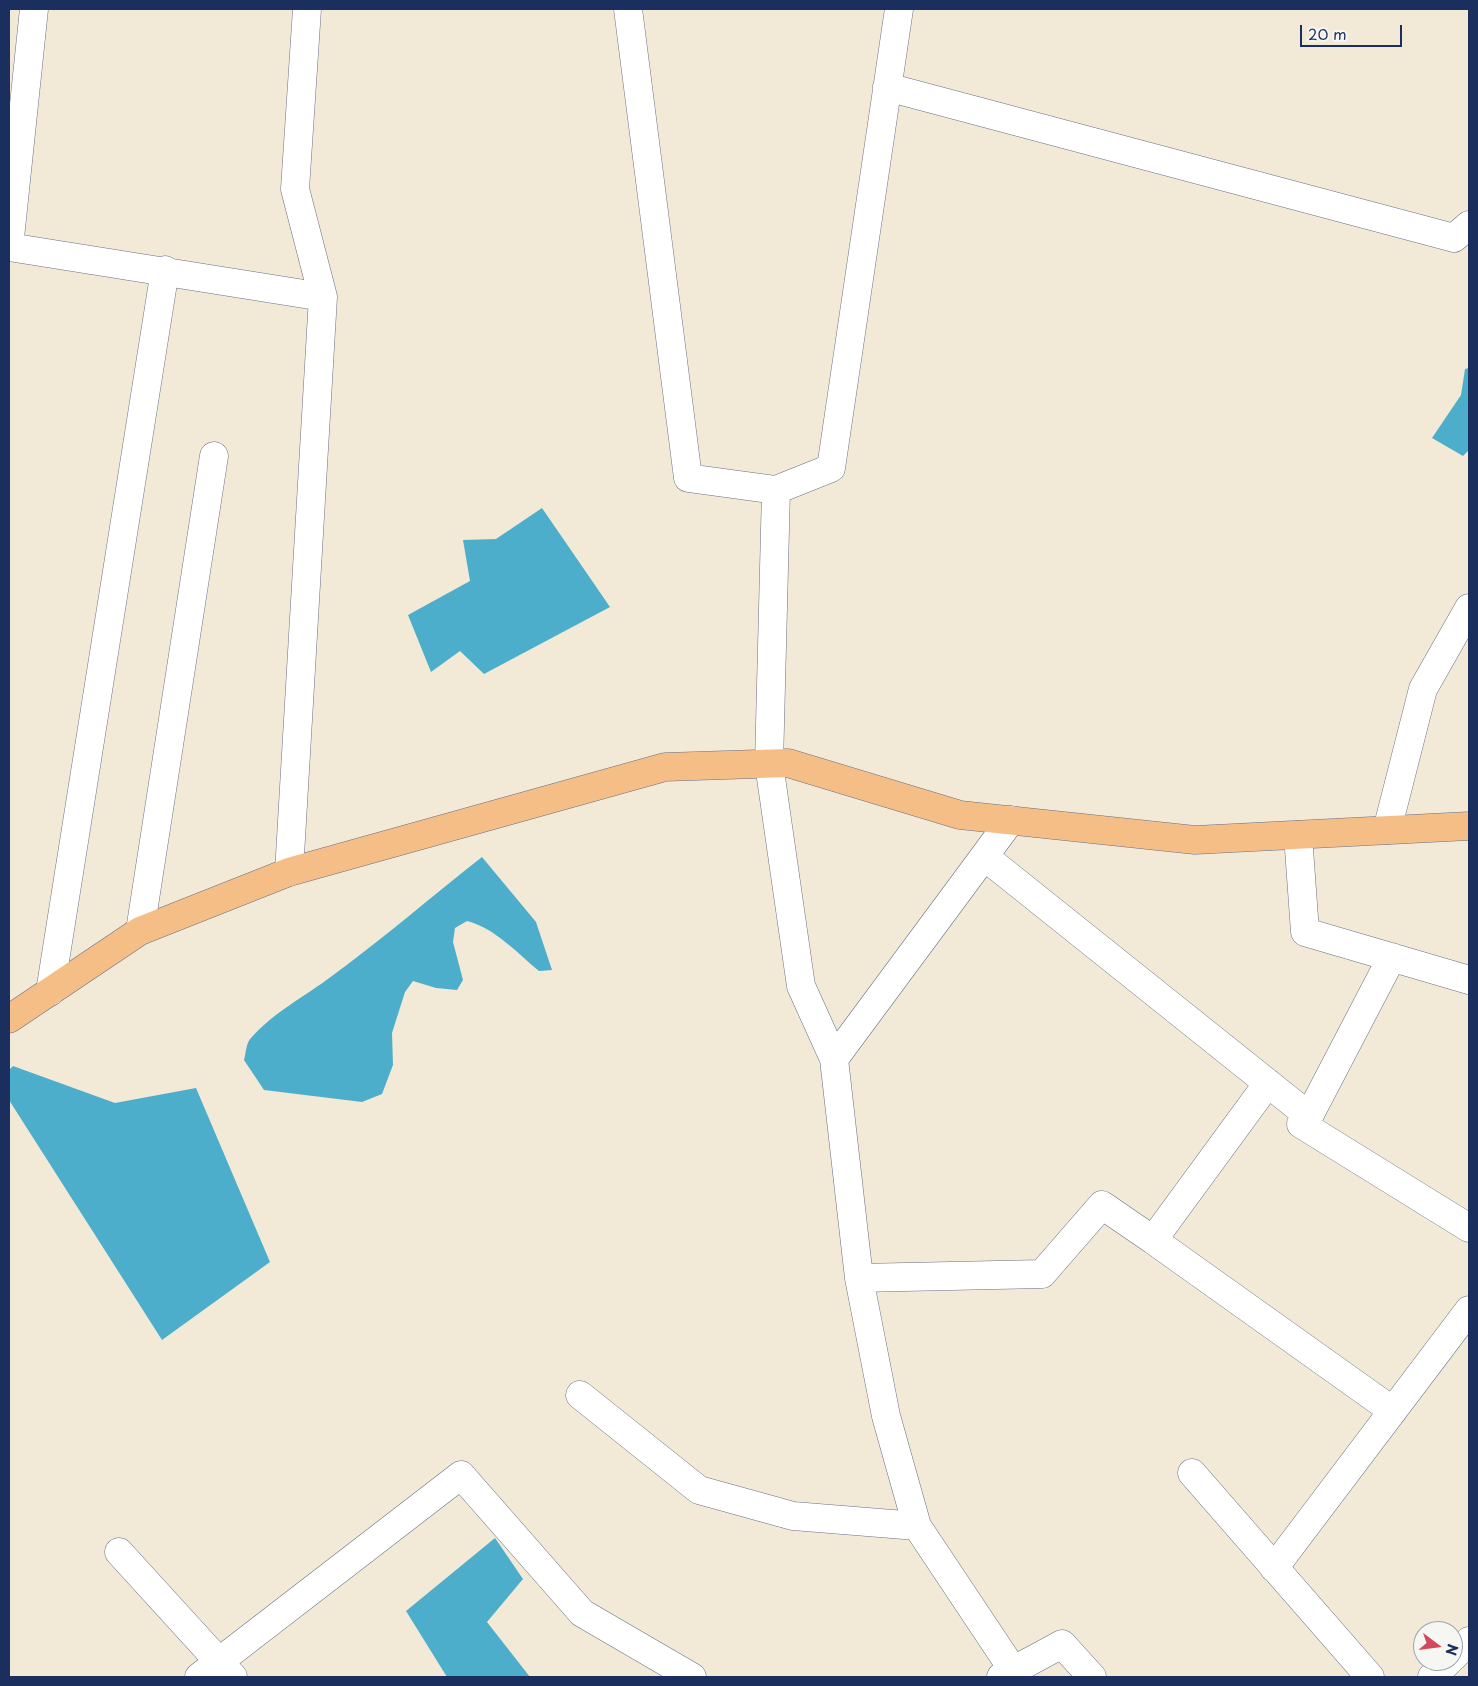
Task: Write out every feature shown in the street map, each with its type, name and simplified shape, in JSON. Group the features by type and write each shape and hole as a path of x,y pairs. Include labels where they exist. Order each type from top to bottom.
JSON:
{"main road":[{"path":"9,1019 140,931 289,872 664,766 788,763 960,815 1195,840 1386,830 1468,831"}],"street":[{"path":"34,9 9,247 165,270 323,297"},
{"path":"289,872 323,297 295,189 307,9"},
{"path":"628,9 688,478 776,490 832,468 899,9"},
{"path":"887,87 1454,238 1469,225"},
{"path":"50,992 165,270"},
{"path":"140,931 214,456"},
{"path":"776,490 769,764 801,986 834,1060 859,1278 886,1416 916,1526 1007,1674 1062,1644 1092,1677"},
{"path":"1386,830 1423,689 1469,608"},
{"path":"834,1060 985,857 1010,820"},
{"path":"1298,835 1305,932 1469,980"},
{"path":"985,857 1309,1116"},
{"path":"1392,957 1309,1116 1301,1124 1469,1228"},
{"path":"1153,1240 1268,1083"},
{"path":"859,1278 1042,1274 1102,1205 1393,1410"},
{"path":"1274,1568 1469,1310"},
{"path":"580,1395 699,1490 793,1516 916,1526"},
{"path":"1192,1474 1370,1677"},
{"path":"119,1552 217,1672 461,1475 582,1613 692,1677"}],"water":[{"path":"1469,368 1469,450 1463,456 1432,438 1461,395 1465,369"},
{"path":"542,508 610,607 484,674 460,651 431,672 408,615 470,581 463,540 496,539"},
{"path":"482,857 536,922 552,970 539,971 496,935 477,924 467,921 455,928 453,942 463,980 457,990 436,988 413,981 405,992 392,1033 393,1065 382,1094 362,1102 264,1090 244,1060 249,1040 279,1012 351,962"},
{"path":"13,1066 115,1103 196,1088 270,1262 162,1340 9,1100 9,1070"},
{"path":"495,1538 523,1579 487,1622 530,1677 447,1677 406,1611"}]}
